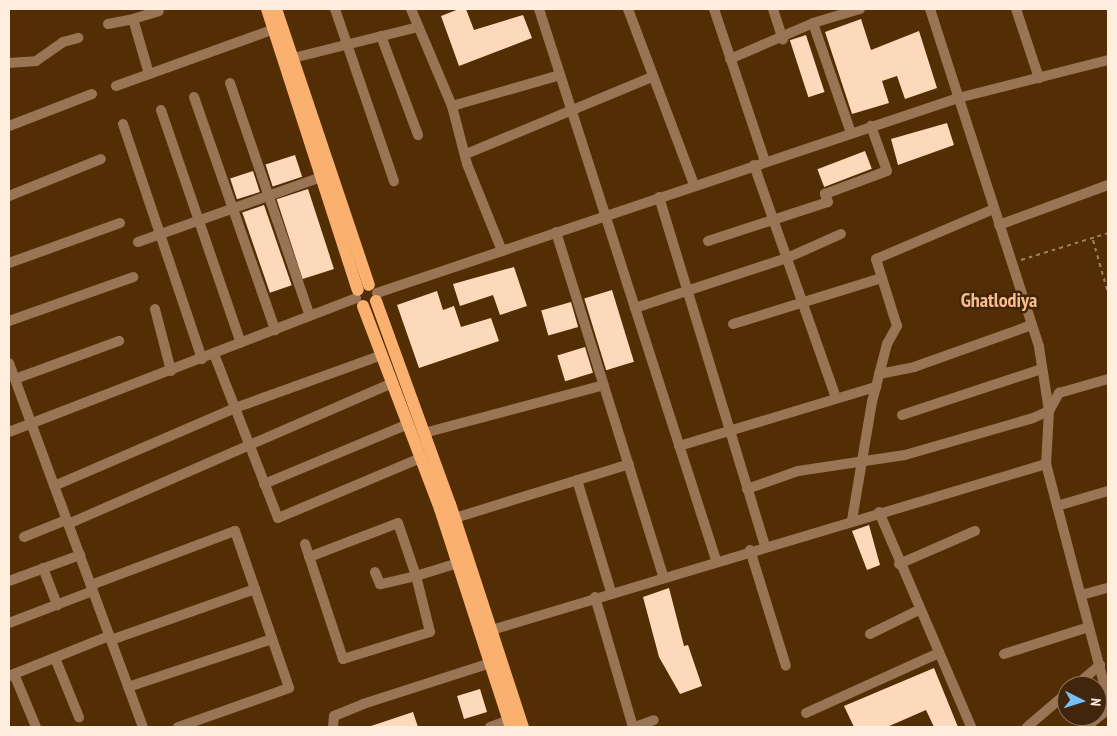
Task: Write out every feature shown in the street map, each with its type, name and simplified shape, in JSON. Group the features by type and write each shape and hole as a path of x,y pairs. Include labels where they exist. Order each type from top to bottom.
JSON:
{"main road":[{"path":"267,9 322,177 366,296 424,433 455,518 486,631 491,663 510,724"},
{"path":"276,9 293,58 366,296 382,355 458,563 523,727"}],"street":[{"path":"335,9 394,181"},
{"path":"411,9 452,106 466,154 502,251"},
{"path":"539,9 716,560"},
{"path":"628,9 652,78 694,185"},
{"path":"714,9 765,161"},
{"path":"773,9 783,39"},
{"path":"730,59 783,39 813,23 860,9"},
{"path":"930,9 1032,325 1042,369 1048,411 1046,464 1108,698"},
{"path":"1016,9 1039,78"},
{"path":"108,24 159,12"},
{"path":"133,19 149,74"},
{"path":"813,23 851,133"},
{"path":"293,58 418,27"},
{"path":"116,86 274,29"},
{"path":"381,36 418,135"},
{"path":"9,63 36,61 63,42 78,38"},
{"path":"9,432 32,426 202,358 366,296 958,98 1108,60"},
{"path":"452,106 560,75"},
{"path":"466,154 571,108 652,78"},
{"path":"230,84 310,316"},
{"path":"9,126 92,94"},
{"path":"194,97 275,330"},
{"path":"161,110 241,343"},
{"path":"123,124 202,358"},
{"path":"708,241 828,202 825,194 888,171 871,126"},
{"path":"9,196 101,159"},
{"path":"754,165 836,398"},
{"path":"138,242 322,177"},
{"path":"999,225 1108,185"},
{"path":"659,197 764,546"},
{"path":"852,520 879,374 897,326 876,259 994,209"},
{"path":"9,263 120,223"},
{"path":"556,232 663,576"},
{"path":"635,308 786,258 841,234"},
{"path":"9,321 133,277"},
{"path":"733,324 882,278"},
{"path":"155,309 171,371"},
{"path":"879,374 914,367 1032,325"},
{"path":"15,379 119,341"},
{"path":"214,354 278,518 421,458"},
{"path":"54,486 235,408 382,355"},
{"path":"9,363 143,727"},
{"path":"902,415 1042,369"},
{"path":"747,488 798,471 905,455 1048,411 1059,393 1108,379"},
{"path":"24,538 250,447 392,383"},
{"path":"424,433 604,385"},
{"path":"679,446 730,429 876,387"},
{"path":"264,484 408,424"},
{"path":"455,518 628,464"},
{"path":"486,631 716,560 1046,464"},
{"path":"577,480 611,592"},
{"path":"1057,506 1108,491"},
{"path":"879,512 899,564 971,727"},
{"path":"305,544 309,557 343,659 430,632 416,576 398,523 309,557"},
{"path":"899,564 975,531"},
{"path":"9,623 235,532 289,688 178,727"},
{"path":"750,550 786,666"},
{"path":"9,581 80,555"},
{"path":"375,572 380,584 416,576 458,563"},
{"path":"43,568 57,605"},
{"path":"1081,596 1108,588"},
{"path":"36,727 11,675 110,638 255,589"},
{"path":"595,597 634,727 654,720"},
{"path":"870,634 919,610"},
{"path":"1004,654 1089,627"},
{"path":"128,686 272,638"},
{"path":"806,713 939,653"},
{"path":"55,658 79,716"},
{"path":"333,727 334,716 363,704 491,663"},
{"path":"1087,676 1100,665"},
{"path":"1027,727 1057,702"},
{"path":"1086,727 1108,709"},
{"path":"490,727 510,724"}],"path":[{"path":"1012,263 1108,233"},
{"path":"1094,240 1108,293"}],"building":[{"path":"459,9 466,9 474,30 523,15 532,38 459,66 441,16"},
{"path":"861,19 871,50 919,31 937,88 905,99 897,76 882,81 889,103 852,114 825,32"},
{"path":"806,35 825,92 808,97 790,40"},
{"path":"947,123 954,145 898,165 891,139"},
{"path":"865,151 872,169 824,187 817,169"},
{"path":"295,155 302,177 273,186 266,165"},
{"path":"253,171 260,192 237,199 230,178"},
{"path":"308,189 334,269 303,279 277,199"},
{"path":"264,205 292,285 270,293 242,212"},
{"path":"514,267 527,306 500,315 493,295 460,306 453,284"},
{"path":"612,290 634,362 606,370 584,298"},
{"path":"437,291 443,310 454,306 461,327 491,318 499,341 419,368 397,305"},
{"path":"571,302 578,327 548,336 541,311"},
{"path":"585,347 593,373 565,381 557,355"},
{"path":"869,525 880,565 867,570 852,531"},
{"path":"669,588 684,646 688,645 702,686 680,694 659,657 643,597"},
{"path":"934,668 958,727 934,727 926,710 887,727 854,727 844,706"},
{"path":"480,689 487,712 464,719 457,696"},
{"path":"413,712 418,727 371,727 371,726"}],"district":[{"name":"Ghatlodiya","path":"999,300"}]}
